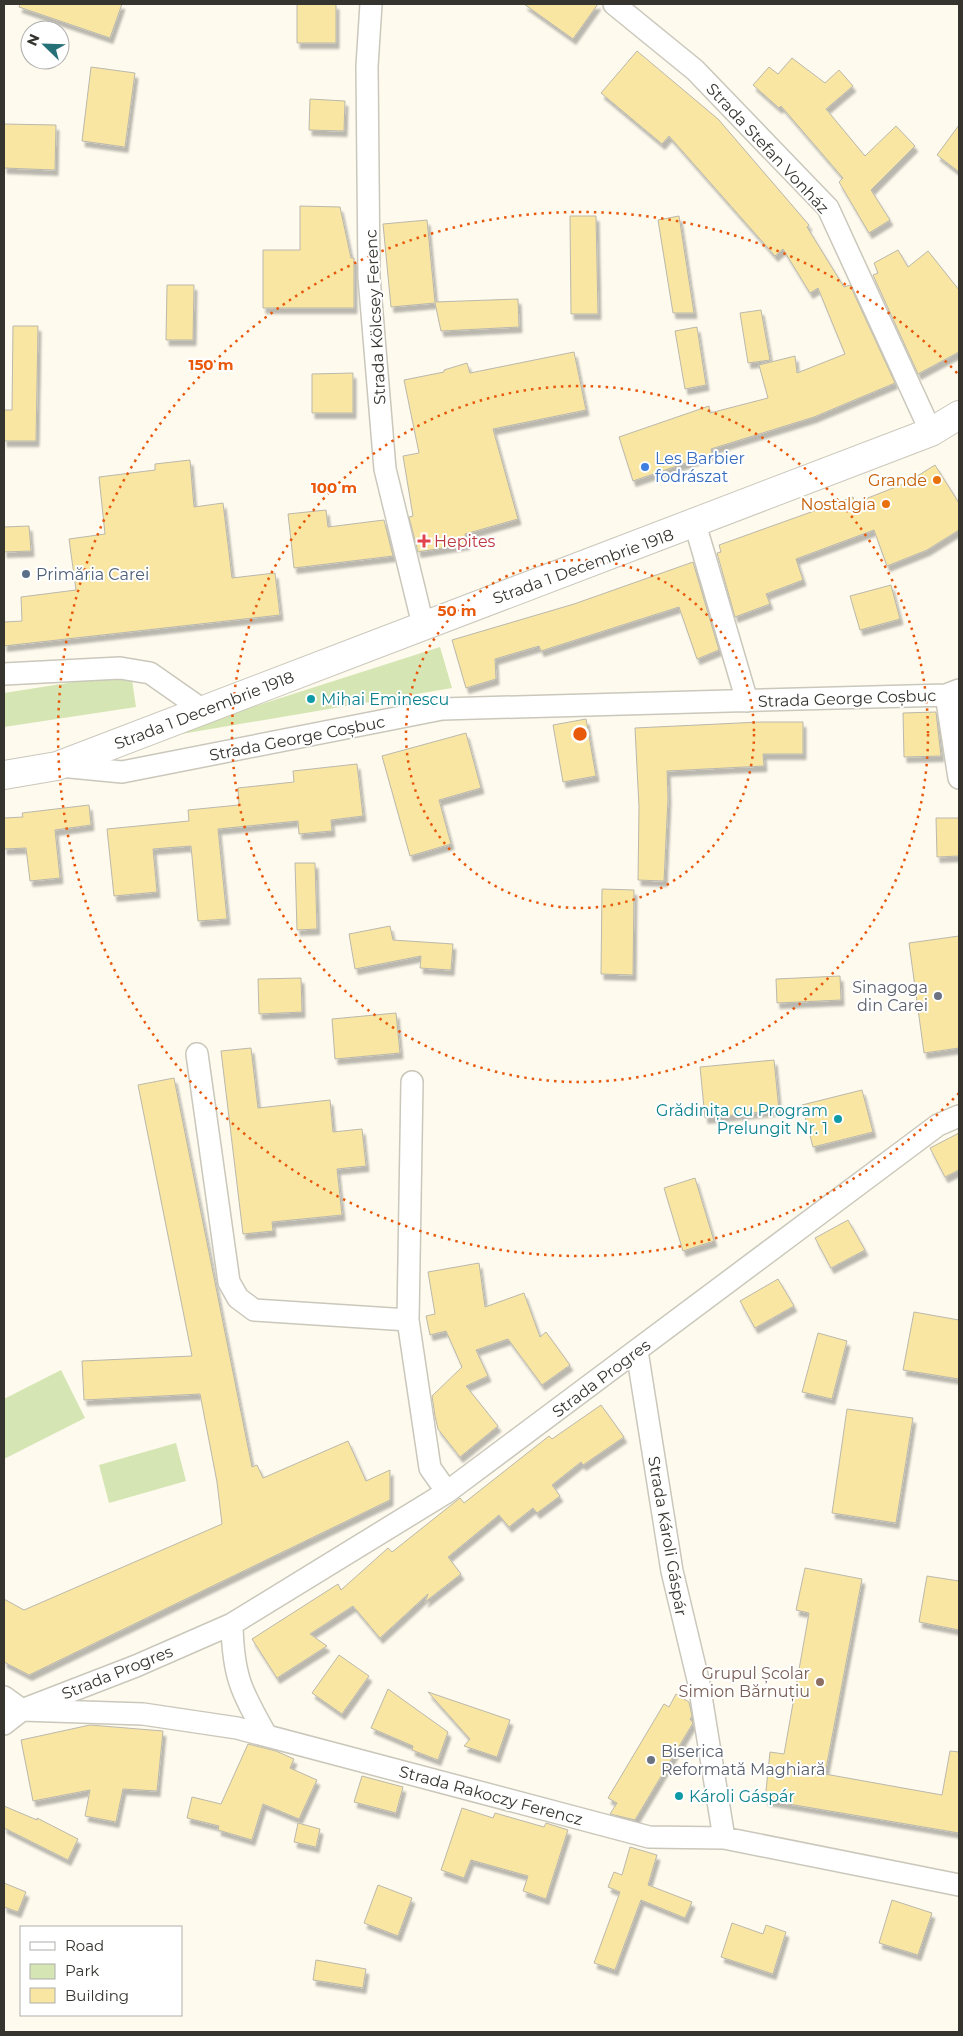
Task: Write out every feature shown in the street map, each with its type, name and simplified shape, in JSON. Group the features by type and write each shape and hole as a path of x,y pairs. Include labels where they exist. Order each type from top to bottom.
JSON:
{"main road":[{"name":"Strada 1 Decembrie 1918","path":"4,775 57,766 423,625 695,524 931,432 959,415"}],"street":[{"name":"Strada Kölcsey Ferenc","path":"371,4 367,66 369,277 385,469 423,625"},
{"name":"Strada Stefan Vonház","path":"614,4 695,70 828,208 931,432"},
{"name":"Strada George Coșbuc","path":"695,524 747,701"},
{"path":"4,674 120,668 150,673 203,710"},
{"name":"Strada George Coșbuc","path":"57,766 122,772 442,709 955,694"},
{"path":"955,694 959,778"},
{"path":"197,1054 229,1282 238,1298 254,1310 408,1320"},
{"path":"412,1082 408,1320 430,1468 447,1492"},
{"name":"Strada Progres","path":"4,1724 22,1710 136,1666 232,1624 447,1492 938,1124 959,1116"},
{"name":"Strada Károli Gáspár","path":"637,1351 672,1571 699,1684 724,1838"},
{"path":"232,1624 232,1658 241,1692 266,1735"},
{"path":"4,1698 22,1710"},
{"name":"Strada Rakoczy Ferencz","path":"22,1710 143,1714 266,1735 649,1837 724,1838 959,1884"}],"green space":[{"path":"440,647 452,688 152,739"},
{"path":"131,673 136,707 4,727 4,693"},
{"path":"61,1370 85,1418 4,1459 4,1399"},
{"path":"176,1443 186,1481 109,1503 99,1465"}],"building":[{"path":"20,4 122,4 110,38 70,24 70,20 57,20 19,7"},
{"path":"297,4 336,4 336,43 297,43"},
{"path":"524,4 598,4 573,39"},
{"path":"637,51 718,119 809,225 807,227 844,287 850,285 895,383 814,417 711,449 712,454 633,481 619,437 709,406 710,413 768,398 759,365 795,356 797,373 845,354 818,288 810,293 783,249 775,256 669,136 662,144 601,93"},
{"path":"792,58 825,83 839,70 853,86 826,109 865,156 896,126 915,146 871,190 890,220 869,233 839,182 843,178 781,106 779,108 753,85 769,67 778,74"},
{"path":"91,67 135,73 125,147 82,141"},
{"path":"310,99 345,101 344,131 309,130"},
{"path":"4,124 56,125 55,170 4,168"},
{"path":"959,125 959,172 937,155"},
{"path":"300,206 340,207 351,258 354,258 354,308 263,308 263,250 300,250"},
{"path":"570,216 596,216 598,314 571,314"},
{"path":"679,216 694,313 673,313 658,220"},
{"path":"427,220 435,302 518,299 519,327 441,331 435,303 391,307 383,224"},
{"path":"898,250 908,267 928,251 959,290 959,352 918,374 873,275 878,273 874,263"},
{"path":"167,285 194,285 193,340 166,340"},
{"path":"761,310 770,360 748,363 740,313"},
{"path":"13,326 38,326 36,441 4,441 4,410 12,410"},
{"path":"697,327 706,385 685,389 675,331"},
{"path":"574,352 586,410 493,429 518,519 465,534 467,544 418,552 409,517 413,516 403,456 419,453 404,380 444,372 444,370 467,363 470,373"},
{"path":"353,373 353,413 312,413 312,374"},
{"path":"190,460 194,507 223,503 232,578 275,573 280,615 4,646 4,622 22,621 21,597 76,590 69,539 105,534 99,477 155,470 155,464"},
{"path":"935,465 959,503 959,530 927,550 887,566 874,530 796,559 803,580 766,594 770,604 735,617 717,553 721,552 719,545 853,497 855,503 906,483"},
{"path":"326,510 328,527 384,520 393,556 294,568 288,514"},
{"path":"29,526 31,551 4,552 4,527"},
{"path":"693,562 719,650 697,659 679,607 541,651 539,646 495,659 496,679 466,688 452,640 574,604"},
{"path":"891,585 900,619 860,630 850,596"},
{"path":"936,712 941,756 904,757 903,713"},
{"path":"586,719 596,776 563,782 553,725"},
{"path":"760,722 803,722 803,754 763,754 764,766 667,771 668,798 664,881 638,880 639,807 635,728"},
{"path":"466,733 481,788 439,800 451,844 410,856 382,756"},
{"path":"357,764 363,816 331,820 332,831 299,834 298,821 218,829 227,919 198,921 191,846 153,849 157,892 114,896 107,829 189,821 188,810 239,805 238,788 294,782 293,771"},
{"path":"89,805 91,825 55,830 60,878 30,881 26,848 4,849 4,818 23,817 22,813"},
{"path":"936,818 959,818 959,856 937,857"},
{"path":"295,863 315,863 317,929 297,930"},
{"path":"602,889 634,890 633,975 601,974"},
{"path":"390,926 393,940 453,944 451,970 420,968 421,956 355,969 349,934"},
{"name":"Sinagoga din Carei","path":"959,936 959,1048 924,1053 909,943"},
{"path":"840,976 841,1000 777,1003 776,979"},
{"path":"301,978 302,1012 259,1014 258,979"},
{"path":"396,1013 400,1053 335,1059 332,1019"},
{"path":"251,1048 258,1108 330,1100 333,1132 362,1129 366,1166 337,1169 342,1215 272,1222 273,1231 243,1234 221,1051"},
{"path":"774,1060 779,1110 705,1118 700,1067"},
{"path":"174,1078 252,1467 257,1465 263,1478 348,1441 366,1481 390,1470 390,1500 29,1675 4,1662 4,1599 24,1610 222,1524 217,1482 200,1394 84,1400 82,1361 192,1356 138,1085"},
{"name":"Grădinița cu Program Prelungit Nr. 1","path":"862,1090 873,1132 813,1147 802,1105"},
{"path":"959,1133 959,1170 945,1177 930,1148"},
{"path":"695,1178 714,1241 683,1251 664,1188"},
{"path":"848,1220 865,1250 831,1268 815,1238"},
{"path":"479,1263 485,1307 524,1293 540,1337 546,1332 570,1365 542,1385 508,1339 476,1350 488,1376 466,1386 498,1426 460,1457 438,1429 435,1416 432,1396 462,1367 446,1331 430,1335 426,1316 435,1314 428,1272"},
{"path":"778,1279 794,1306 755,1328 740,1301"},
{"path":"914,1312 959,1320 959,1379 903,1370"},
{"path":"818,1333 847,1341 832,1399 802,1392"},
{"path":"601,1405 624,1437 583,1465 581,1462 552,1485 560,1496 537,1513 533,1508 509,1527 499,1515 448,1557 461,1574 425,1602 428,1594 380,1638 353,1606 310,1634 327,1646 277,1678 252,1639 338,1584 341,1590 388,1548 392,1552 460,1498 464,1503 549,1436 552,1439"},
{"path":"847,1409 913,1418 896,1523 832,1513"},
{"name":"Grupul Școlar Simion Bărnuțiu","path":"805,1568 862,1579 825,1774 942,1795 950,1751 959,1752 959,1833 765,1800 770,1752 784,1754 809,1613 796,1610"},
{"path":"927,1576 959,1581 959,1630 919,1622"},
{"path":"339,1655 369,1676 342,1714 312,1693"},
{"path":"388,1689 448,1732 438,1760 412,1750 413,1746 371,1728"},
{"path":"428,1692 510,1720 497,1757 464,1746 470,1739"},
{"name":"Biserica Reformată Maghiară","path":"676,1694 689,1702 692,1716 690,1719 693,1723 635,1820 610,1814 617,1803 608,1798 664,1704 669,1707"},
{"path":"90,1725 163,1731 157,1791 123,1789 116,1822 85,1816 90,1790 33,1801 21,1740"},
{"path":"248,1744 276,1751 294,1759 290,1768 317,1780 299,1819 263,1804 252,1840 218,1830 219,1826 187,1818 192,1797 221,1804"},
{"path":"362,1776 403,1787 396,1813 354,1802"},
{"path":"4,1806 37,1820 37,1818 78,1839 68,1860 4,1828"},
{"path":"462,1808 493,1818 495,1813 544,1827 546,1823 568,1830 546,1899 523,1891 528,1876 471,1860 464,1878 441,1870"},
{"path":"298,1823 320,1829 316,1847 294,1842"},
{"path":"630,1847 657,1855 648,1885 692,1902 685,1918 641,1900 615,1970 594,1963 620,1892 608,1887 614,1872 622,1875"},
{"path":"4,1883 26,1892 18,1912 4,1907"},
{"path":"378,1885 412,1898 398,1936 364,1923"},
{"path":"892,1900 932,1913 918,1955 879,1943"},
{"path":"732,1923 763,1934 766,1925 786,1932 773,1974 721,1957"},
{"path":"316,1960 366,1969 363,1988 313,1980"}],"place":[{"name":"Les Barbier fodrászat","path":"645,467"},
{"name":"Grande","path":"937,480"},
{"name":"Nostalgia","path":"886,504"},
{"name":"Hepites","path":"424,541"},
{"name":"Primăria Carei","path":"26,574"},
{"name":"Mihai Eminescu","path":"311,699"},
{"name":"Sinagoga din Carei","path":"938,996"},
{"name":"Grădinița cu Program Prelungit Nr. 1","path":"838,1119"},
{"name":"Grupul Școlar Simion Bărnuțiu","path":"820,1682"},
{"name":"Biserica Reformată Maghiară","path":"651,1760"},
{"name":"Károli Gáspár","path":"679,1796"}]}
